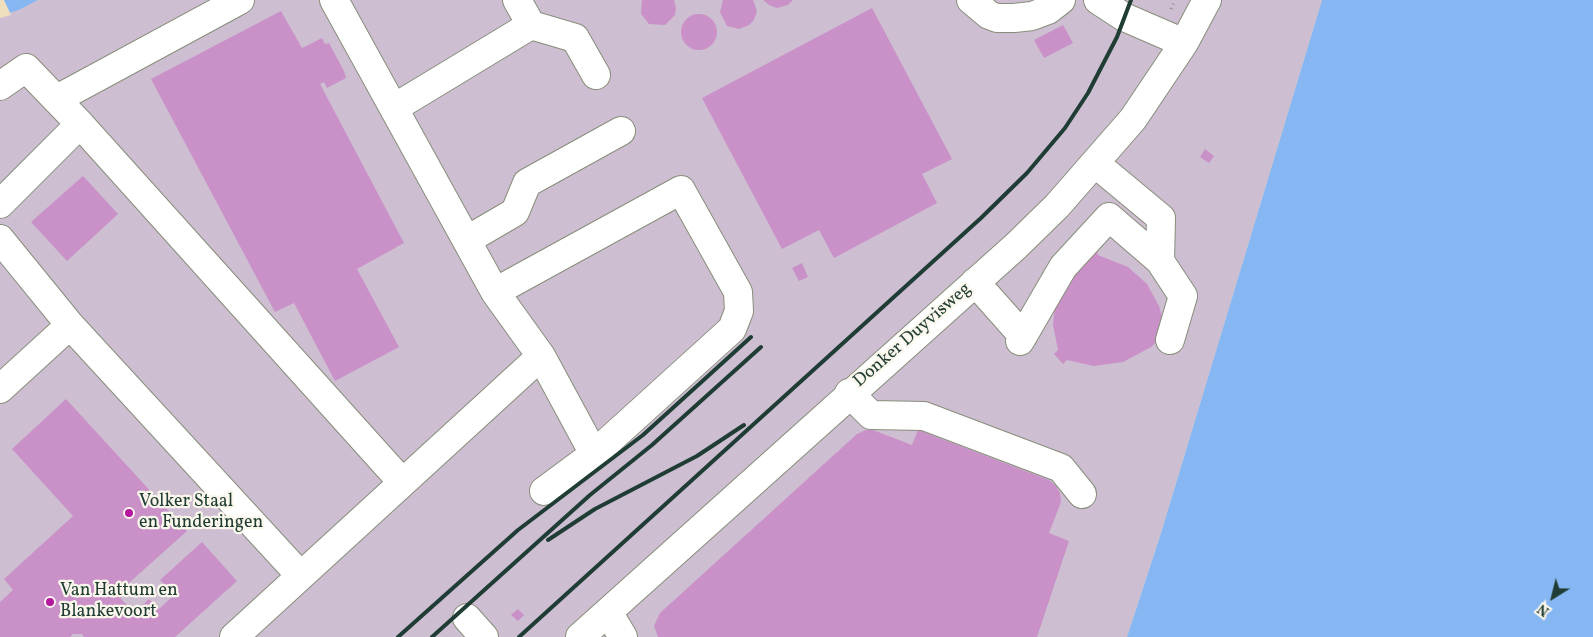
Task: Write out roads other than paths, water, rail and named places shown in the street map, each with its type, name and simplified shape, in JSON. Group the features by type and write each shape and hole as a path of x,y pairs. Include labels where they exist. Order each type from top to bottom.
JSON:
{"street":[{"path":"57,99 240,0"},
{"path":"334,0 496,292 541,356 594,454"},
{"path":"517,0 531,25 575,38 596,75"},
{"path":"970,0 989,15 997,18 1014,18 1040,13 1061,0"},
{"path":"1098,0 1124,17 1184,43"},
{"name":"Donker Duyvisweg","path":"580,637 849,393 975,282 1050,212 1096,164 1133,119 1184,43 1207,0"},
{"path":"394,108 531,25"},
{"path":"0,86 26,68 80,124 402,482"},
{"path":"0,204 80,124"},
{"path":"467,240 515,212 527,183 621,131"},
{"path":"1096,164 1161,218 1160,261"},
{"path":"496,292 682,190 738,292 740,302 736,320 725,335 594,454 544,490"},
{"path":"975,282 1022,338 1063,267 1109,217 1160,261 1183,296 1170,340"},
{"path":"0,239 70,325 300,575"},
{"path":"0,390 70,325"},
{"path":"234,637 541,356"},
{"path":"849,393 871,415 924,416 1061,468 1082,494"},
{"path":"608,612 623,637"}],"water":[{"path":"0,0 38,0 19,10 0,16"},
{"path":"1322,0 1593,0 1593,637 1127,637 1161,533"}],"railway":[{"path":"519,637 981,218 1027,173 1065,128 1088,93 1117,37 1131,0"},
{"path":"398,637 518,530 643,435 751,337"},
{"path":"432,637 590,495 652,445 761,347"},
{"path":"548,540 595,509 697,456 744,425"}],"place":[{"name":"Volker Staal en Funderingen","path":"129,513"},
{"name":"Van Hattum en Blankevoort","path":"50,602"}]}
